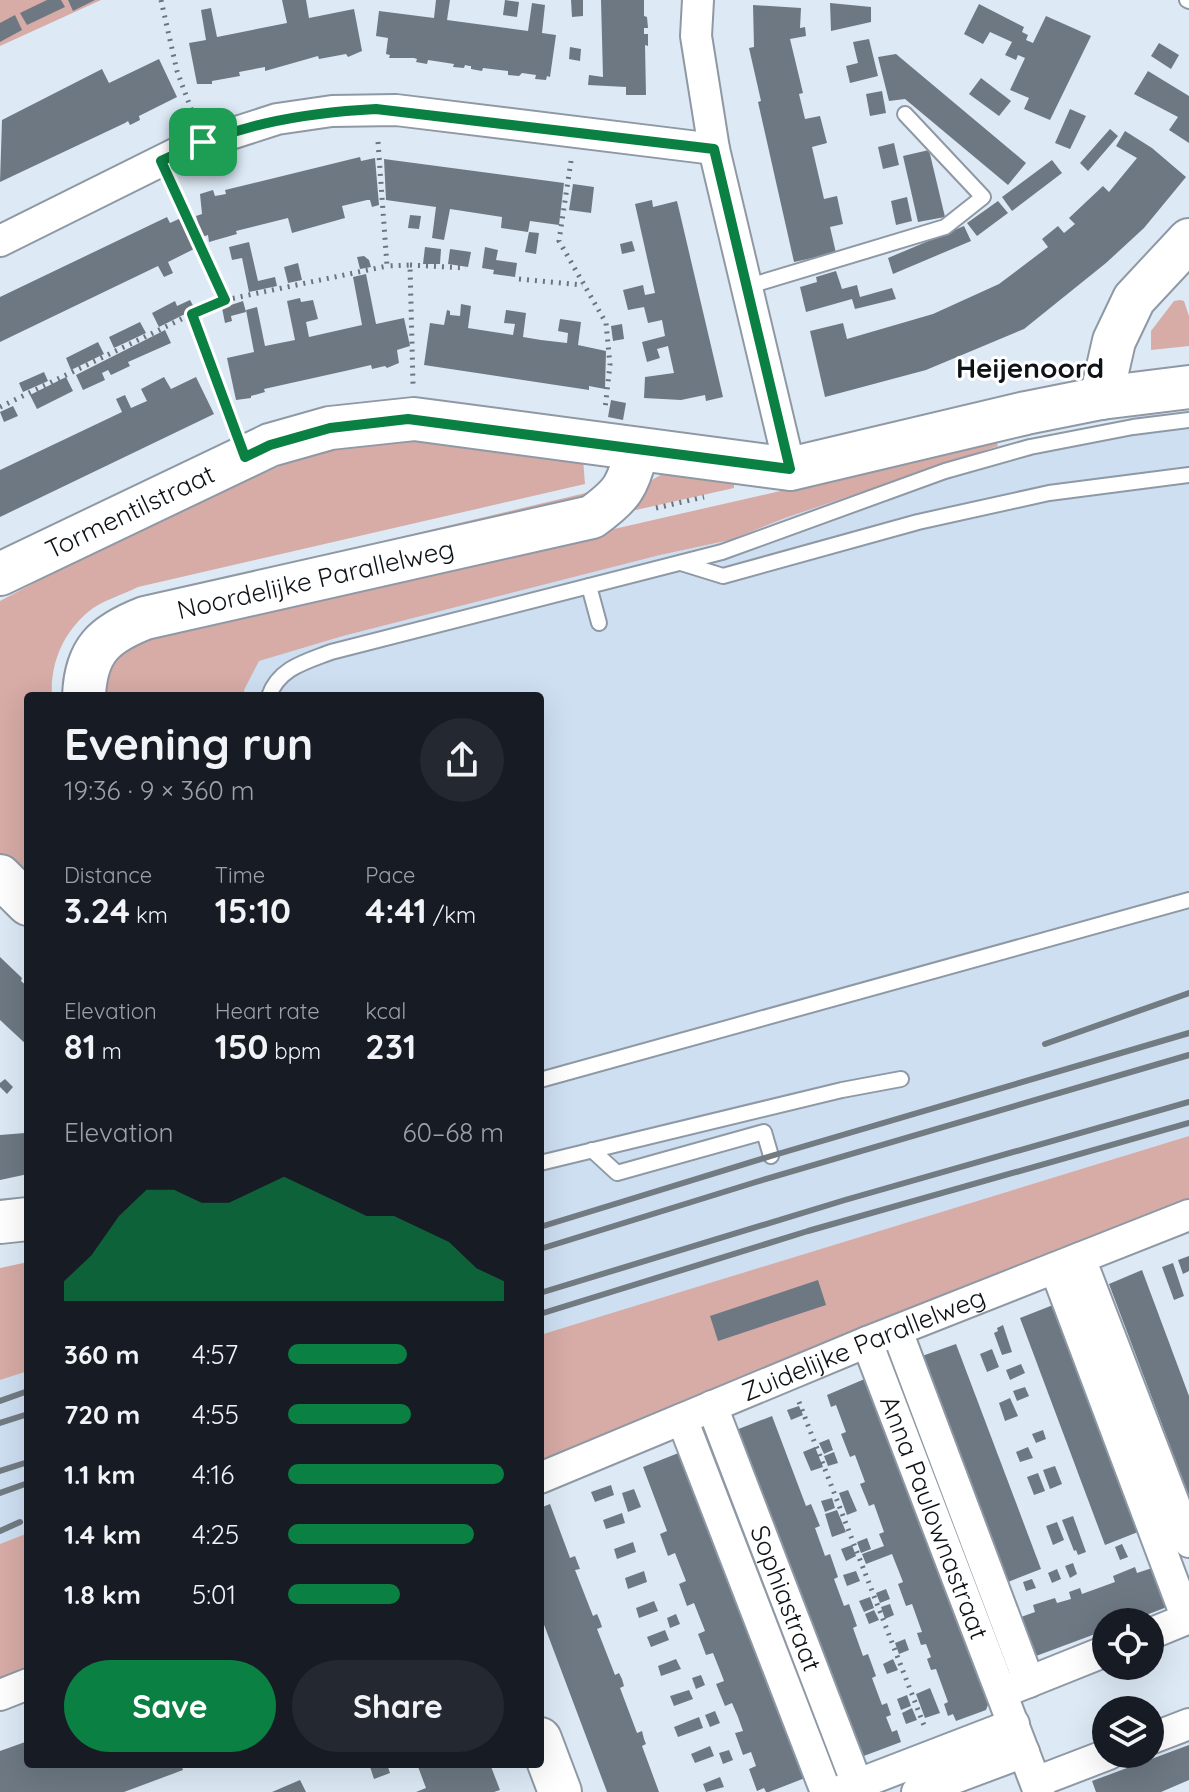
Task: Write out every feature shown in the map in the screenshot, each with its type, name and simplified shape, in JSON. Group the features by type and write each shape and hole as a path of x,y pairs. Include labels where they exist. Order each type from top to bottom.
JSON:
{"street":[{"path":"698,0 696,36 714,149 790,469"},
{"path":"0,241 203,142 277,119 332,111 376,109 714,149"},
{"path":"1101,398 1114,341 1134,299 1189,240"},
{"path":"620,447 790,469 1028,430 1101,398 1189,387"},
{"name":"Tormentilstraat","path":"0,574 270,445 330,428 414,419 620,447"},
{"name":"Noordelijke Parallelweg","path":"85,692 89,661 100,643 121,627 145,618 592,517 617,499 628,481 620,447"},
{"path":"0,876 24,900"},
{"name":"Zuidelijke Parallelweg","path":"544,1476 867,1342 1189,1215"},
{"path":"0,1222 24,1219"},
{"path":"1068,1263 1189,1542"},
{"path":"1068,1263 1188,1619 1164,1628"},
{"name":"Anna Paulownastraat","path":"897,1331 1016,1687"},
{"name":"Anna Paulownastraat","path":"867,1342 1016,1687"},
{"name":"Sophiastraat","path":"712,1406 851,1789"},
{"name":"Sophiastraat","path":"682,1419 826,1792"},
{"path":"1092,1657 1016,1687 1019,1738 1052,1784 1092,1763"},
{"path":"0,1695 24,1686"},
{"path":"1164,1734 1189,1724"},
{"path":"851,1789 935,1754 1019,1738"},
{"path":"917,1792 1019,1738"},
{"path":"544,1750 560,1792"}],"lane":[{"path":"746,287 945,227 983,197 905,114"},
{"path":"270,692 275,680 299,665 331,652 722,552 945,471 1028,430 1133,427 1189,420"},
{"path":"680,562 723,576 918,522 1049,493 1189,475"},
{"path":"589,586 599,623"},
{"path":"544,1079 1189,900"},
{"path":"544,1162 842,1090 901,1079"},
{"path":"592,1150 617,1173 764,1132 771,1156"}],"path":[{"path":"161,0 177,71 203,142"},
{"path":"376,109 387,266"},
{"path":"576,132 559,241 606,323 620,447"},
{"path":"161,161 225,300"},
{"path":"410,265 414,419"},
{"path":"0,407 225,300 387,266 466,268"},
{"path":"519,279 584,285"},
{"path":"192,314 245,457"},
{"path":"648,510 706,497"},
{"path":"788,1375 935,1754"}],"shaded area":[{"path":"0,0 101,0 0,46"},
{"path":"1174,301 1184,301 1189,316 1189,346 1151,350 1151,331"},
{"path":"1189,413 1189,1136 544,1334 544,692 244,692 258,661 343,636 730,540 785,518 998,446 1145,415"},
{"path":"994,435 998,446 785,518 730,540 343,636 259,661 244,692 101,692 111,664 135,644 156,634 489,552 614,529 815,483 830,483"},
{"path":"411,438 583,459 585,484 138,587 93,608 65,639 53,672 52,692 24,692 24,885 0,864 0,601 127,534 282,465 341,443"},
{"path":"671,472 734,480 734,488 627,512 650,482"},
{"path":"594,491 588,500 138,607 74,692 62,692 66,664 78,638 98,618 126,602"},
{"path":"1189,1136 1189,1201 1147,1214 903,1312 544,1462 544,1334"},
{"path":"24,1263 24,1372 0,1380 0,1268"},
{"path":"24,1372 24,1535 0,1544 0,1380"},
{"path":"24,1535 24,1669 0,1679 0,1544"}],"building":[{"path":"47,0 61,0 65,7 27,25 20,13"},
{"path":"68,0 95,0 73,11"},
{"path":"282,0 306,0 309,18 354,9 362,51 348,57 346,54 319,59 318,56 265,71 265,67 239,72 240,76 212,81 212,84 197,84 189,43 206,40 201,10 211,8 217,37 287,23"},
{"path":"436,0 450,0 447,20 528,31 532,3 545,5 542,33 556,35 550,77 547,76 546,80 535,79 536,75 508,75 508,71 483,68 482,71 465,65 464,68 453,67 454,64 428,60 427,64 416,62 414,58 389,58 390,55 386,54 388,38 376,36 379,11 434,18"},
{"path":"505,0 519,2 517,17 503,15"},
{"path":"571,0 583,0 583,16 572,17"},
{"path":"601,0 644,0 648,28 644,28 644,34 648,34 648,46 645,45 646,95 626,95 626,87 588,85 589,75 603,77"},
{"path":"830,3 871,7 871,22 831,31"},
{"path":"979,4 1024,27 1022,32 1028,35 1026,40 1033,43 1046,16 1091,36 1050,120 1024,109 1029,98 1010,90 1025,58 1018,55 1016,60 1005,55 1012,42 990,32 983,44 964,34"},
{"path":"753,5 801,8 800,28 805,27 806,36 790,39 803,93 799,94 805,119 820,116 827,143 812,147 824,199 837,196 843,224 830,227 836,253 794,262 749,48 754,47"},
{"path":"15,15 22,30 0,42 0,23"},
{"path":"869,39 878,76 850,83 846,66 858,63 853,42"},
{"path":"1159,43 1179,55 1171,69 1151,56"},
{"path":"570,47 581,49 580,61 569,59"},
{"path":"896,54 1026,163 1008,185 905,99 889,101 878,57"},
{"path":"159,59 177,97 139,116 140,120 130,125 128,121 0,182 2,120 102,69 109,83"},
{"path":"1148,71 1189,96 1189,143 1169,130 1178,117 1134,94"},
{"path":"981,78 1011,101 999,116 969,94"},
{"path":"882,91 886,113 870,116 866,94"},
{"path":"1070,109 1086,116 1070,149 1055,143"},
{"path":"1110,129 1118,136 1088,171 1080,163"},
{"path":"1125,131 1152,148 1186,177 1144,228 1106,263 1024,329 926,370 825,397 810,331 843,323 847,339 933,314 999,284 1048,247 1042,239 1058,226 1064,233 1075,224 1069,218 1103,186 1109,192 1137,158 1116,146"},
{"path":"894,143 899,165 883,169 878,147"},
{"path":"929,150 945,217 918,222 903,156"},
{"path":"360,157 361,161 375,158 379,205 372,207 370,200 367,200 342,206 345,218 292,233 288,218 236,231 237,234 209,242 208,235 202,237 196,216 202,214 200,194 213,190 215,196 226,194 225,190"},
{"path":"384,159 564,183 559,225 530,221 528,232 501,228 502,217 450,209 444,240 432,238 436,207 386,200"},
{"path":"1052,160 1062,173 1012,211 1002,197"},
{"path":"573,184 594,187 591,213 569,210"},
{"path":"907,197 912,221 896,225 891,201"},
{"path":"652,200 653,207 677,201 723,397 706,401 705,395 681,400 644,398 645,377 674,373 668,346 657,349 660,358 647,362 642,342 665,336 662,320 648,323 644,307 628,310 623,290 643,285 645,295 655,293 635,204"},
{"path":"998,201 1008,213 977,236 967,223"},
{"path":"410,215 421,216 419,229 408,228"},
{"path":"167,217 170,223 181,218 196,248 168,262 173,273 164,277 158,266 0,342 0,297"},
{"path":"964,226 971,241 893,274 888,258"},
{"path":"529,232 539,233 536,254 525,252"},
{"path":"632,241 635,251 622,254 620,244"},
{"path":"249,242 258,281 275,277 277,286 249,292 242,258 232,260 229,247"},
{"path":"425,247 441,249 440,264 423,264"},
{"path":"485,247 498,250 496,260 517,263 515,277 493,274 494,270 482,268"},
{"path":"450,249 471,252 468,267 448,264"},
{"path":"364,256 371,267 360,269 357,257"},
{"path":"298,263 302,280 288,283 284,267"},
{"path":"836,271 842,289 857,285 860,297 892,288 896,299 855,309 852,299 806,312 800,287 817,282 816,277"},
{"path":"366,274 376,324 404,318 410,346 397,350 399,363 387,368 372,369 371,365 264,389 265,392 251,398 236,400 227,358 254,352 246,310 257,307 265,346 295,340 287,301 300,298 301,302 313,300 318,319 306,322 309,337 362,325 353,277"},
{"path":"190,300 195,309 159,327 152,313 175,301 177,306"},
{"path":"243,301 246,312 231,316 232,321 225,323 222,308"},
{"path":"461,304 471,306 468,328 513,335 515,324 504,323 506,310 526,313 523,337 541,340 567,343 568,333 558,331 560,319 581,322 578,345 606,351 605,389 589,386 589,390 424,365 430,323 444,325 447,310 450,315 460,316"},
{"path":"140,322 146,333 114,348 109,337"},
{"path":"622,324 624,339 613,341 611,326"},
{"path":"165,330 171,343 128,362 130,366 111,375 108,370 102,373 105,380 83,390 76,375"},
{"path":"98,342 104,354 71,370 66,358"},
{"path":"44,372 48,381 23,392 19,383"},
{"path":"66,377 73,391 37,409 30,395"},
{"path":"164,377 171,389 196,377 214,414 0,517 0,470 122,412 116,399 125,395 131,408 147,401 141,389"},
{"path":"611,400 626,403 623,420 608,417"},
{"path":"13,406 18,416 4,422 0,412"},
{"path":"0,957 24,984 24,1042 0,1020"},
{"path":"5,1079 13,1087 7,1094 0,1087"},
{"path":"24,1133 24,1175 0,1180 0,1135"},
{"path":"1189,1256 1189,1271 1183,1274 1178,1260"},
{"path":"1173,1263 1184,1296 1174,1300 1162,1267"},
{"path":"1142,1270 1189,1396 1189,1496 1109,1284"},
{"path":"818,1280 826,1305 718,1341 710,1316"},
{"path":"1053,1305 1138,1532 1105,1545 1020,1318"},
{"path":"1003,1325 1012,1352 1002,1355 994,1333"},
{"path":"956,1344 1041,1569 1008,1582 922,1356"},
{"path":"992,1349 999,1367 987,1372 980,1354"},
{"path":"1021,1364 1025,1373 1010,1380 1006,1370"},
{"path":"867,1378 989,1702 986,1710 956,1721 953,1714 948,1716 944,1704 948,1702 936,1669 931,1670 927,1659 931,1657 926,1644 921,1645 917,1633 922,1632 912,1604 906,1606 898,1584 903,1582 892,1554 866,1564 862,1554 884,1546 879,1534 884,1532 874,1504 869,1506 860,1484 865,1482 855,1455 850,1457 841,1434 846,1432 836,1405 831,1407 827,1395"},
{"path":"1025,1387 1029,1396 1017,1401 1013,1391"},
{"path":"1010,1398 1018,1416 1005,1421 999,1403"},
{"path":"799,1406 803,1415 791,1420 787,1410"},
{"path":"772,1416 806,1506 811,1504 820,1526 815,1528 825,1556 830,1554 838,1577 834,1579 844,1606 849,1604 857,1626 853,1628 863,1656 868,1654 876,1676 872,1678 882,1705 887,1703 891,1715 886,1717 892,1732 897,1730 901,1742 861,1757 736,1430"},
{"path":"1043,1430 1046,1439 1036,1443 1032,1434"},
{"path":"829,1439 833,1450 824,1454 819,1443"},
{"path":"815,1447 823,1467 811,1471 803,1452"},
{"path":"1028,1447 1033,1458 1020,1462 1016,1452"},
{"path":"681,1452 805,1778 769,1792 764,1788 757,1791 749,1769 756,1766 751,1752 743,1755 735,1733 743,1731 738,1717 732,1703 725,1706 716,1684 724,1681 713,1653 706,1655 698,1634 705,1631 694,1603 687,1606 679,1584 686,1581 675,1553 668,1556 660,1534 667,1531 643,1467"},
{"path":"834,1452 838,1463 828,1466 824,1456"},
{"path":"1055,1466 1062,1484 1050,1489 1043,1470"},
{"path":"1038,1473 1045,1491 1034,1495 1027,1477"},
{"path":"611,1485 614,1495 595,1502 591,1492"},
{"path":"634,1489 641,1507 628,1512 622,1493"},
{"path":"848,1490 857,1511 847,1515 839,1493"},
{"path":"832,1498 835,1508 825,1512 821,1501"},
{"path":"550,1504 570,1558 575,1556 580,1569 575,1570 593,1616 597,1614 600,1621 602,1627 597,1629 615,1675 619,1673 622,1679 624,1686 620,1688 637,1733 642,1731 646,1744 642,1746 659,1792 607,1792 544,1625 544,1506"},
{"path":"837,1510 846,1532 832,1537 825,1514"},
{"path":"622,1513 625,1523 606,1529 603,1520"},
{"path":"1073,1516 1086,1552 1078,1555 1062,1520"},
{"path":"1057,1522 1064,1540 1053,1545 1046,1526"},
{"path":"867,1538 871,1549 861,1553 857,1542"},
{"path":"633,1542 636,1552 617,1559 614,1549"},
{"path":"1122,1544 1128,1557 1120,1560 1115,1547"},
{"path":"852,1545 856,1556 846,1561 841,1549"},
{"path":"1073,1563 1077,1574 1070,1578 1065,1566"},
{"path":"1135,1567 1137,1573 1152,1568 1167,1607 1092,1608 1092,1635 1036,1656 1021,1617 1035,1612 1033,1605 1055,1598 1057,1603 1071,1599 1069,1592 1080,1588 1082,1594 1115,1582 1113,1576"},
{"path":"1057,1569 1061,1579 1052,1583 1048,1573"},
{"path":"644,1571 647,1582 628,1589 625,1578"},
{"path":"856,1571 860,1581 847,1586 843,1575"},
{"path":"1032,1579 1036,1588 1026,1591 1023,1582"},
{"path":"886,1589 890,1599 880,1603 876,1593"},
{"path":"870,1597 874,1608 864,1612 859,1601"},
{"path":"654,1601 658,1611 639,1618 636,1608"},
{"path":"890,1604 894,1615 885,1619 881,1607"},
{"path":"874,1610 879,1620 869,1624 865,1614"},
{"path":"676,1614 680,1624 670,1628 667,1618"},
{"path":"665,1630 669,1640 651,1647 647,1637"},
{"path":"905,1639 909,1650 899,1654 895,1643"},
{"path":"676,1659 681,1669 661,1676 658,1666"},
{"path":"893,1659 898,1670 887,1674 883,1664"},
{"path":"701,1675 705,1685 696,1689 692,1678"},
{"path":"930,1688 940,1713 925,1718 916,1694"},
{"path":"689,1690 693,1699 674,1706 670,1696"},
{"path":"907,1695 911,1706 901,1710 897,1699"},
{"path":"912,1708 917,1720 906,1724 902,1713"},
{"path":"715,1711 720,1723 710,1727 705,1715"},
{"path":"699,1717 703,1728 678,1737 674,1727"},
{"path":"24,1742 24,1768 183,1770 124,1792 0,1792 0,1751"},
{"path":"1189,1745 1189,1780 1161,1792 1096,1792 1092,1781 1127,1768 1164,1768 1164,1754"},
{"path":"710,1746 714,1756 695,1763 691,1754"},
{"path":"729,1750 733,1760 723,1764 719,1753"},
{"path":"370,1768 388,1768 390,1773 374,1779"},
{"path":"418,1768 492,1768 500,1790 416,1792 426,1788"},
{"path":"720,1777 724,1787 706,1792 703,1784"},
{"path":"300,1780 306,1792 272,1792"}],"railway":[{"path":"1045,1044 1189,993"},
{"path":"544,1226 1189,1033"},
{"path":"544,1248 1189,1055"},
{"path":"544,1292 845,1200 1189,1102"},
{"path":"544,1313 808,1231 1189,1123"},
{"path":"0,1401 24,1392"},
{"path":"0,1423 24,1415"},
{"path":"0,1471 24,1463"},
{"path":"0,1493 24,1484"},
{"path":"0,1531 20,1522"}],"district":[{"name":"Heijenoord","path":"1030,368"}],"route":[{"path":"376,109 714,149 790,469 408,419 330,428 270,445 245,457 192,314 225,300 161,161 203,142 277,119 332,111 376,109"}]}
